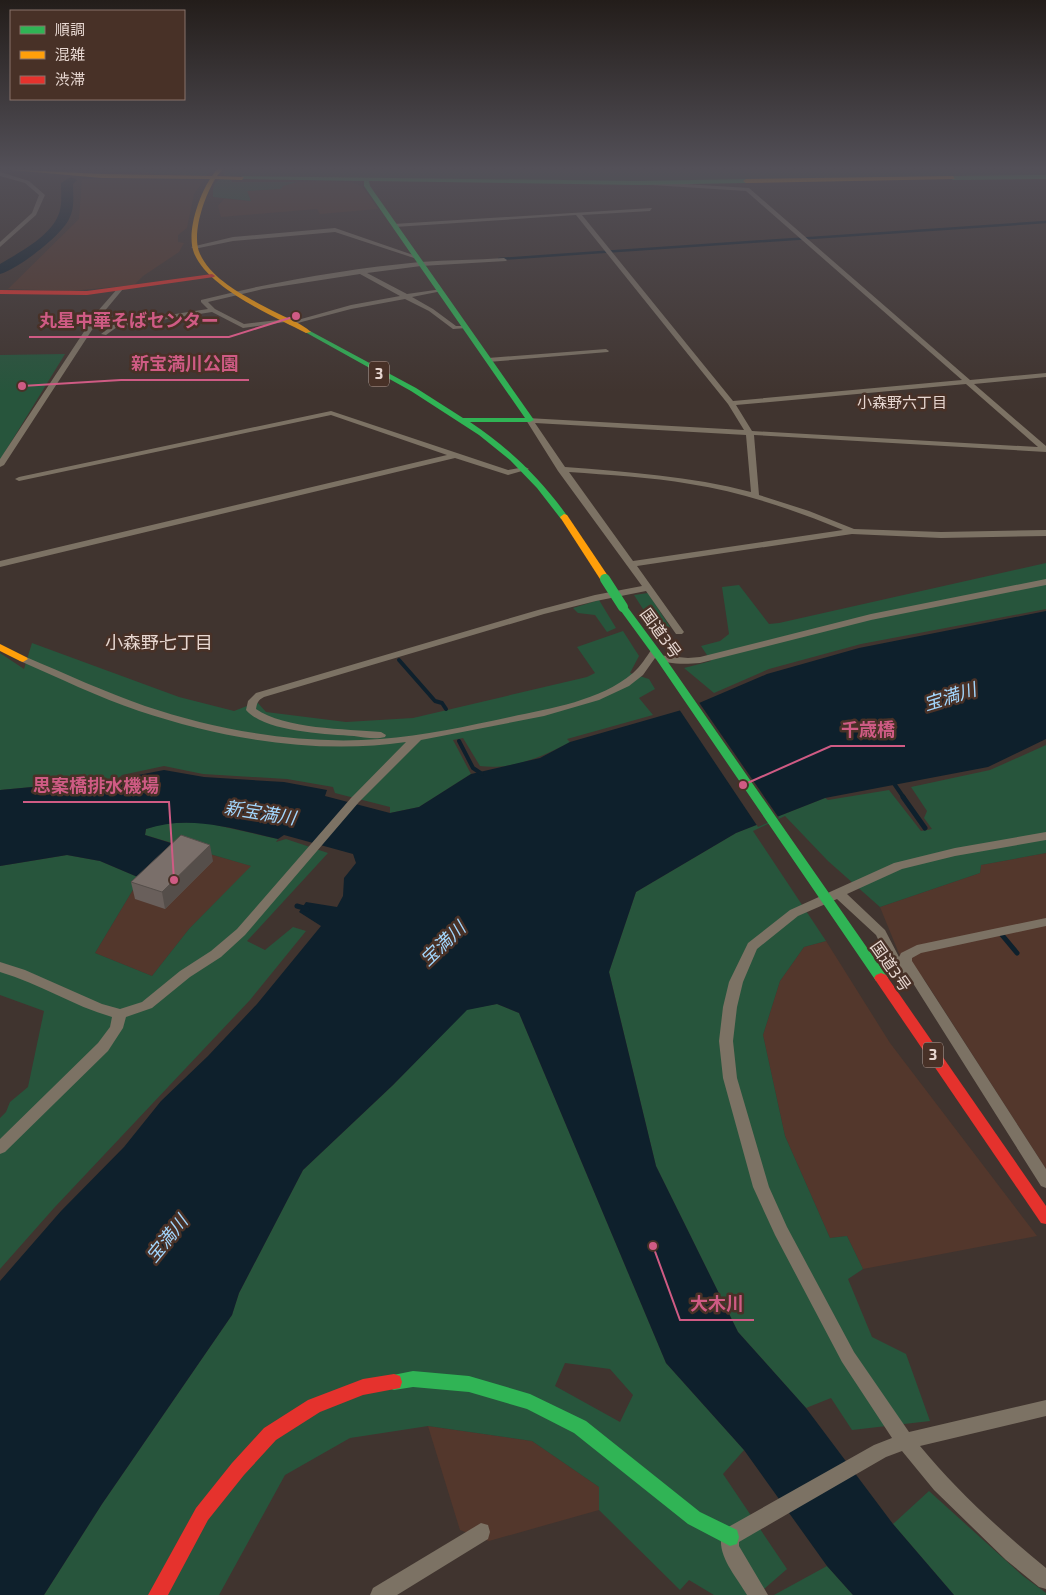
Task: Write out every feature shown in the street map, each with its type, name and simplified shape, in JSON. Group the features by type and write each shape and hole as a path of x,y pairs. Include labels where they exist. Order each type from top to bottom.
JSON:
{"main road":[{"path":"408,243 530,420"},
{"name":"国道3号","path":"194,247 199,258 212,276 237,293 462,420 492,439 525,469 551,497 623,607 1046,1218"},
{"path":"1,292 70,294 120,290 212,276"},
{"path":"462,420 530,420"},
{"path":"0,647 23,659"},
{"path":"158,1595 202,1514 238,1469 270,1434 314,1406 362,1387 413,1379 469,1384 530,1402 580,1428 694,1518 730,1537"}],"street":[{"path":"194,247 211,243"},
{"path":"373,243 419,260"},
{"path":"602,243 731,403 750,434 755,496"},
{"path":"811,243 1046,450"},
{"path":"440,290 351,307 288,322 243,326 213,310 203,301 263,287 361,272 419,260 504,260"},
{"path":"361,272 431,310 455,328 465,327"},
{"path":"0,465 95,320 120,290"},
{"path":"104,334 115,326 123,324 213,310"},
{"path":"488,360 606,351"},
{"path":"731,403 1046,375"},
{"path":"19,478 331,413 508,473 525,469"},
{"path":"530,420 1046,450"},
{"path":"530,420 561,469 632,564 679,632"},
{"path":"0,564 457,455"},
{"path":"561,469 668,478 771,499 852,531"},
{"path":"632,564 852,531 942,535 1046,533"},
{"path":"1000,591 1009,584 1046,574"},
{"path":"23,659 100,693 143,708 266,737 335,744 416,738 533,714 598,697 622,687 638,675 657,654 688,661 700,660 871,617 1046,582"},
{"path":"416,738 320,731 262,719 254,715 251,710 251,704 255,697 260,695 541,612 595,598 648,588"},
{"path":"0,967 20,973 98,1008 120,1014 147,1005 186,974 216,954 241,932 355,800 416,738"},
{"path":"1046,836 955,852 898,866 839,894 822,895 794,913 752,946 736,982 730,1007 726,1041 730,1078 761,1187 780,1230 848,1357 905,1442 940,1484 973,1517 1046,1580"},
{"path":"839,894 881,933 894,959 916,977"},
{"path":"1046,922 917,949 906,956 905,962 1046,1182"},
{"path":"0,1148 104,1047 116,1028 120,1014"},
{"path":"758,1595 730,1548 730,1537 880,1451 905,1442 1046,1408"},
{"path":"380,1595 481,1532"}],"shaded area":[{"path":"54,243 184,243 179,252 143,276 134,285 71,291 8,289"},
{"path":"174,844 252,866 189,929 152,976 95,953 140,878"},
{"path":"1046,853 1046,1169 924,979 900,956 880,907 980,873 981,865"},
{"path":"826,941 890,1043 1037,1236 863,1269 847,1236 830,1238 785,1136 763,1035 780,981 804,947"},
{"path":"428,1426 532,1441 599,1487 599,1510 489,1541 460,1530"}],"green space":[{"path":"65,354 0,460 0,355"},
{"path":"1046,563 1046,609 861,644 769,669 714,693 684,668 711,661 701,646 720,641 729,634 722,587 739,585 769,624"},
{"path":"648,593 670,627 663,629 652,623 634,595"},
{"path":"599,600 616,628 607,632 595,615 578,613 573,608"},
{"path":"623,631 639,656 630,673 649,679 655,689 639,698 653,715 567,739 570,742 549,753 504,766 480,766 463,738 453,740 471,774 419,807 390,813 390,807 335,793 333,787 287,779 203,774 164,766 122,775 118,779 0,790 0,653 24,669 32,643 179,697 234,711 257,702 266,712 346,722 413,718 587,677 595,673 577,647"},
{"path":"1046,745 1046,853 981,865 980,873 880,907 828,861 785,816 753,831 826,941 804,947 780,981 763,1035 785,1136 830,1238 847,1236 863,1269 848,1279 872,1337 906,1354 930,1421 852,1430 831,1398 806,1408 738,1332 656,1166 609,972 636,892 736,833 825,798 828,800 889,790 921,831 932,829 924,818 927,811 911,787 990,770"},
{"path":"202,822 278,839 276,842 286,839 328,853 247,941 265,950 293,927 306,931 250,1000 54,1208 0,1269 0,1118 6,1112 10,1102 28,1087 44,1011 0,995 0,866 67,855 100,861 140,878 95,953 152,976 189,929 251,866 145,835 146,829 164,823"},
{"path":"497,1004 519,1013 666,1363 744,1450 723,1474 787,1569 757,1595 714,1595 689,1580 680,1590 599,1510 599,1487 532,1441 428,1426 350,1438 285,1475 219,1595 44,1595 102,1504 232,1315 239,1293 303,1170 393,1085 467,1009","holes":["565,1363 610,1369 633,1395 620,1422 555,1386"]},
{"path":"929,1491 1046,1595 954,1595 893,1524"},
{"path":"827,1566 853,1595 774,1595"}],"water":[{"name":"宝満川","path":"1046,611 1046,739 988,767 825,798 736,833 636,892 609,972 656,1166 738,1332 806,1408 893,1524 954,1595 853,1595 827,1566 744,1450 666,1363 519,1013 497,1004 467,1010 393,1085 303,1170 239,1293 232,1315 102,1504 44,1595 0,1595 0,1281 61,1211 124,1147 161,1101 208,1056 257,1004 321,926 299,912 306,902 337,907 343,896 344,878 356,863 353,854 284,835 278,839 228,827 179,823 146,829 145,835 174,844 140,878 100,861 67,855 0,866 0,790 118,779 164,770 204,777 284,782 327,790 325,796 390,813 419,807 471,774 540,758 570,742 685,709 767,674 859,648"}],"pier":[{"path":"698,701 779,818 758,827 679,709"}],"building":[{"path":"181,835 210,845 162,892 131,882"}],"waterway":[{"name":"新宝満川","path":"0,270 40,243"},
{"path":"499,259 729,243"},
{"path":"399,660 435,701 442,703 446,709"},
{"path":"459,741 473,768 482,774"},
{"path":"893,782 904,798"},
{"path":"903,797 925,828"},
{"path":"297,906 307,909"},
{"path":"1002,935 1017,953"}],"traffic: fast":[{"path":"407,243 530,420 462,420"},
{"path":"308,332 413,390 481,433 512,458 540,486 564,517"},
{"path":"605,579 623,607"},
{"path":"623,607 660,657 881,978"},
{"path":"394,1382 413,1379 469,1384 530,1402 580,1427 694,1518 730,1537"}],"traffic: slow":[{"path":"195,243 197,254 205,266 230,288 308,332"},
{"path":"564,517 605,579"},
{"path":"0,647 23,659"}],"traffic: jam":[{"path":"0,292 87,293 212,276"},
{"path":"881,978 1046,1218"},
{"path":"158,1595 202,1514 238,1469 270,1434 314,1406 363,1387 394,1382"}],"place":[{"name":"丸星中華そばセンター","path":"296,316"},
{"name":"新宝満川公園","path":"22,386"},
{"name":"千歳橋","path":"743,785"},
{"name":"思案橋排水機場","path":"174,880"},
{"name":"大木川","path":"653,1246"}],"district":[{"name":"小森野六丁目","path":"902,403"},
{"name":"小森野七丁目","path":"159,643"}]}
